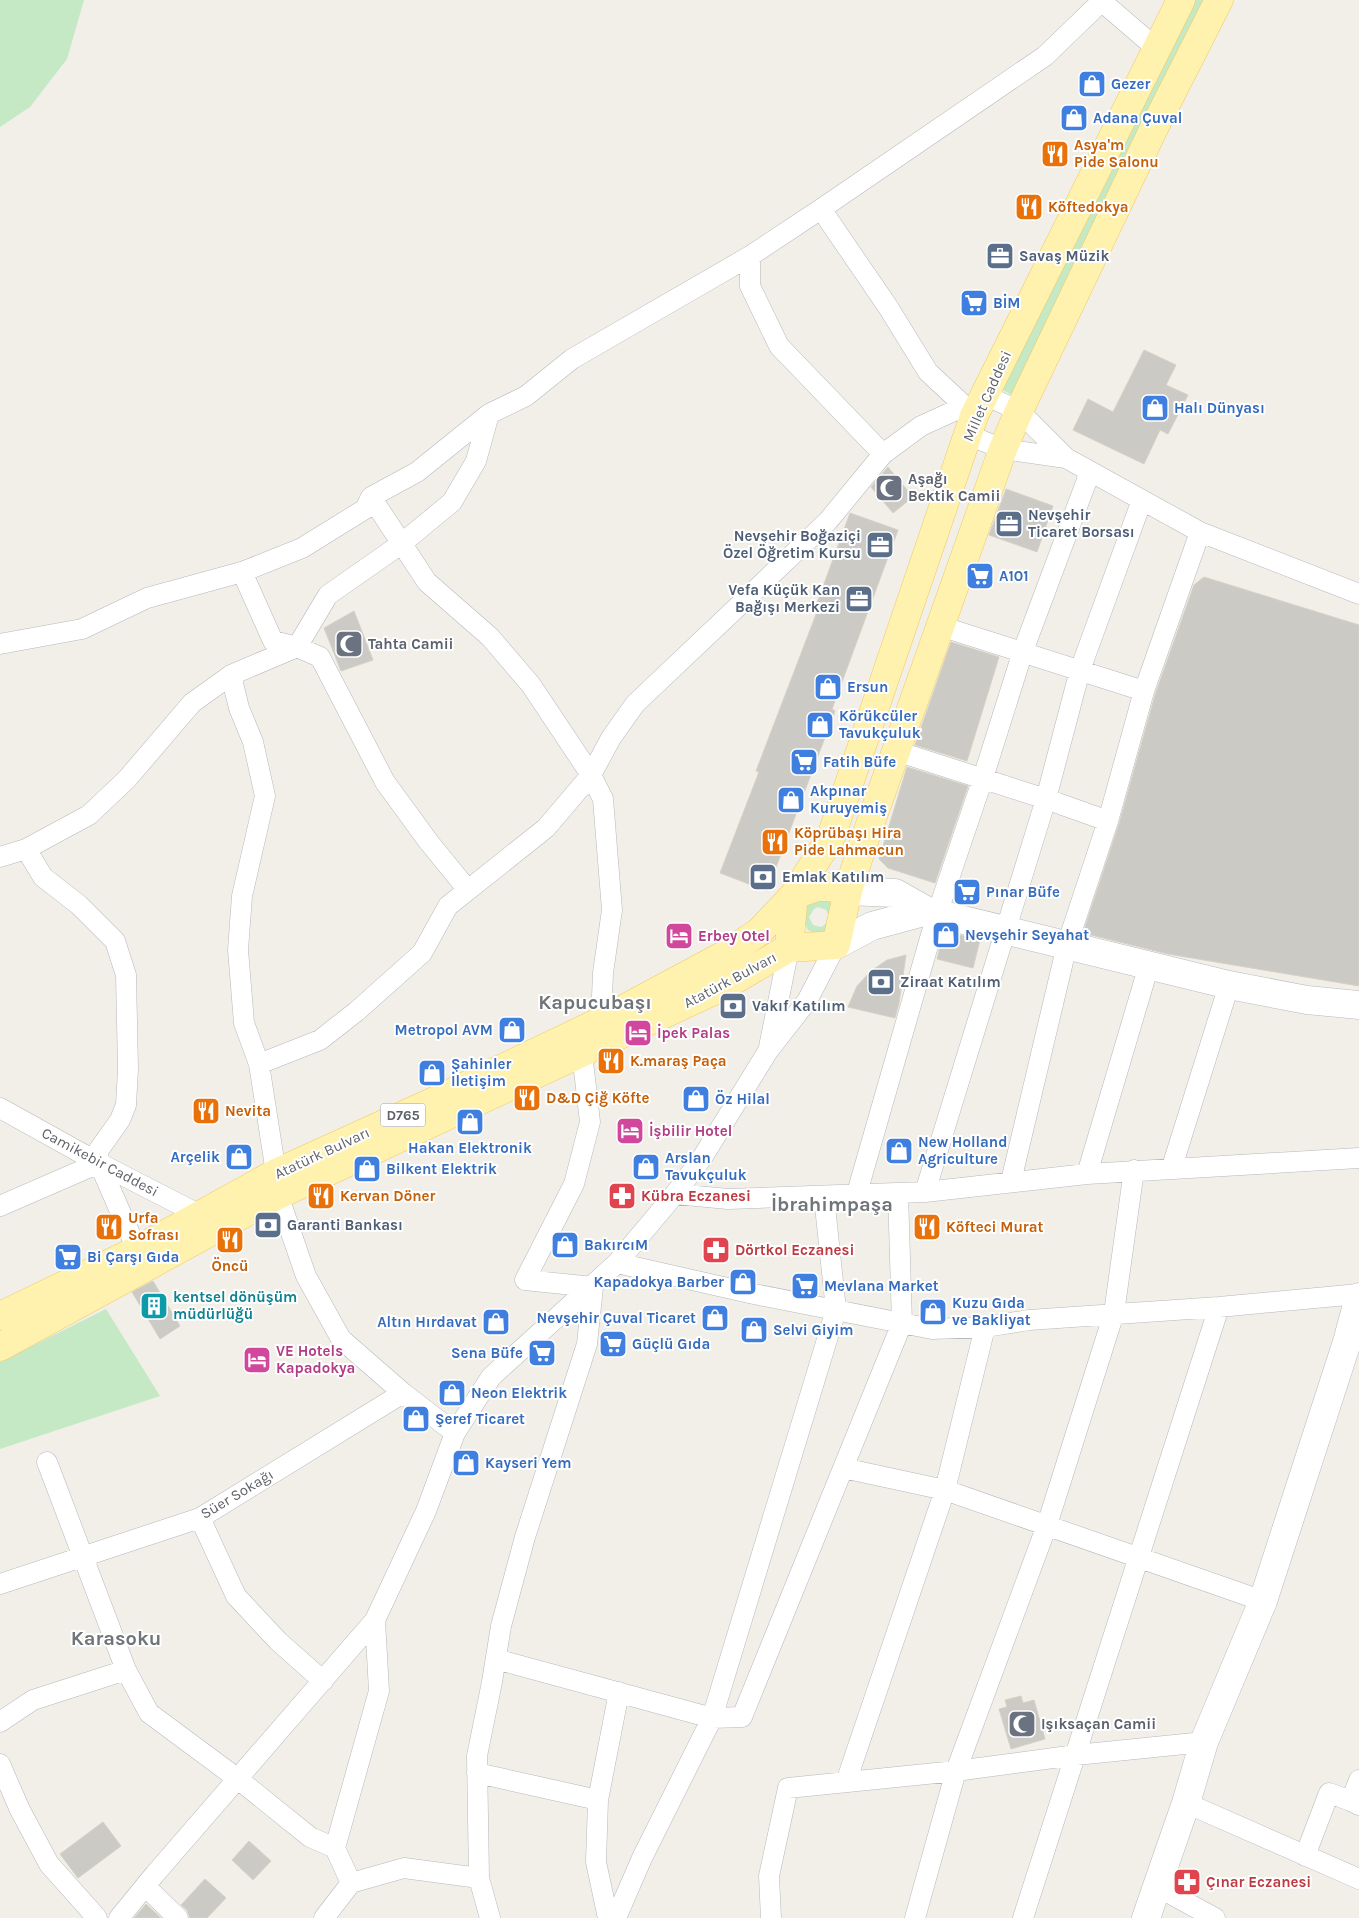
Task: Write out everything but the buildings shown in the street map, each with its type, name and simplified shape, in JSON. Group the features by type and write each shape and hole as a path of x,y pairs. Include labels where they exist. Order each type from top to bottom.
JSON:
{"main road":[{"name":"Millet Caddesi","path":"789,948 794,895 831,837 973,413 1181,0"},
{"path":"789,948 836,945 848,892 861,850 1003,449 1019,411 1156,126 1219,0"},
{"path":"794,895 817,888 834,888 848,892"},
{"name":"Atatürk Bulvarı","path":"0,1347 278,1184 430,1103 601,1021 726,954 759,932 794,895"},
{"name":"Atatürk Bulvarı","path":"0,1316 137,1250 200,1215 278,1184 582,1053 724,986 789,948"}],"street":[{"path":"0,644 82,629 147,598 242,572 302,548 365,509 371,497 417,472 489,414 526,396 572,359 750,256 1045,56 1101,1 1156,48"},
{"path":"821,209 888,307 928,372 955,399 973,413 1003,449 1066,458"},
{"path":"750,256 750,286 779,346 883,454"},
{"path":"259,1064 320,1040 357,1011 422,953 448,906 546,828 591,775 611,738 635,704 828,521 883,454 921,426 973,413 1019,411 1066,458 1200,532 1359,594"},
{"path":"0,857 26,849 89,815 127,780 192,703 231,675 297,647 328,594 401,544 452,502 476,461 489,414"},
{"path":"857,1193 932,912 983,778 1022,651 1090,472"},
{"path":"371,497 427,582 490,637 531,685 591,775 603,800 612,910 603,973 601,1021"},
{"path":"925,1192 1046,799 1080,670 1142,500"},
{"path":"1010,1181 1067,946 1108,821 1144,691 1200,532"},
{"path":"242,572 273,640 297,647 320,658 384,782 467,889"},
{"path":"940,626 1144,691"},
{"path":"231,675 239,708 253,742 265,796 242,896 238,950 244,1023 259,1064 278,1184 306,1276 341,1339 403,1393 455,1433"},
{"path":"896,751 983,778 1108,821"},
{"path":"26,849 43,877 79,904 116,941 126,975 128,1069 126,1105 120,1120 98,1151 99,1163 137,1250"},
{"path":"848,892 895,893 932,912 1149,966 1229,985 1307,1000 1359,1005"},
{"path":"119,1918 144,1886 375,1620 426,1511 455,1433 490,1377 593,1287 617,1263 676,1194 702,1158 768,1052 807,1002 836,945 872,926 932,912"},
{"path":"768,1052 789,948"},
{"path":"1087,1174 1149,966"},
{"path":"1172,1168 1229,985"},
{"path":"582,1053 590,1122 574,1184 525,1280 593,1287"},
{"name":"Camikebir Caddesi","path":"0,1108 99,1163 200,1215"},
{"path":"676,1194 728,1199 925,1192 1010,1181 1134,1170 1359,1158"},
{"path":"0,1206 99,1163"},
{"path":"915,1918 956,1771 1047,1525 1114,1313 1134,1170"},
{"path":"496,1659 712,1718 742,1717 902,1323 898,1193"},
{"path":"616,1918 642,1858 712,1718 836,1310 824,1197"},
{"path":"617,1263 754,1294 932,1328 985,1327 1029,1320 1359,1295 1353,1344 1263,1601 1204,1742 1186,1803 1146,1918"},
{"path":"490,1918 479,1878 477,1756 501,1626 524,1538 587,1344 593,1287"},
{"path":"1023,1918 1219,1306"},
{"path":"846,1782 945,1490 985,1327"},
{"name":"Süer Sokağı","path":"0,1584 200,1518 403,1393"},
{"path":"47,1462 126,1670 149,1713 238,1779 310,1837 335,1848"},
{"path":"843,1468 945,1490 1263,1601"},
{"path":"200,1518 236,1596 278,1641 323,1681"},
{"path":"351,1883 335,1848 379,1691 375,1620"},
{"path":"0,1722 33,1700 126,1670"},
{"path":"608,1918 596,1862 598,1800 619,1692"},
{"path":"771,1918 769,1876 788,1788 956,1771 1076,1755 1204,1742"},
{"path":"0,1764 20,1810 49,1864 97,1918"},
{"path":"477,1773 598,1800"},
{"path":"1305,1856 1329,1793 1355,1803 1359,1780"},
{"path":"1186,1803 1359,1879"},
{"path":"324,1918 351,1883 404,1868 479,1878"},
{"path":"144,1886 178,1918"},
{"path":"1156,1886 1215,1918"}],"green space":[{"path":"0,0 84,0 67,59 30,107 0,127"},
{"path":"1190,0 1205,0 1014,396 999,388"},
{"path":"815,899 826,900 834,905 837,912 837,920 834,927 828,932 819,934 808,930 802,918 805,906","holes":["818,907 826,910 829,917 826,924 821,927 813,925 809,917 814,909"]},
{"path":"106,1309 160,1396 0,1449 0,1362"}],"place":[{"name":"Gezer","path":"1092,84"},
{"name":"Adana Çuval","path":"1074,118"},
{"name":"Asya'm Pide Salonu","path":"1055,154"},
{"name":"Köftedokya","path":"1029,207"},
{"name":"Savaş Müzik","path":"1000,256"},
{"name":"BİM","path":"974,303"},
{"name":"Halı Dünyası","path":"1155,408"},
{"name":"Aşağı Bektik Camii","path":"889,488"},
{"name":"Nevşehir Ticaret Borsası","path":"1009,524"},
{"name":"Nevşehir Boğaziçi Özel Öğretim Kursu","path":"880,545"},
{"name":"A101","path":"980,576"},
{"name":"Vefa Küçük Kan Bağışı Merkezi","path":"859,599"},
{"name":"Tahta Camii","path":"349,644"},
{"name":"Ersun","path":"828,687"},
{"name":"Körükcüler Tavukçuluk","path":"820,725"},
{"name":"Fatih Büfe","path":"804,762"},
{"name":"Akpınar Kuruyemiş","path":"791,800"},
{"name":"Köprübaşı Hira Pide Lahmacun","path":"775,842"},
{"name":"Emlak Katılım","path":"763,877"},
{"name":"Pınar Büfe","path":"967,892"},
{"name":"Nevşehir Seyahat","path":"946,935"},
{"name":"Erbey Otel","path":"679,936"},
{"name":"Ziraat Katılım","path":"881,982"},
{"name":"Vakıf Katılım","path":"733,1006"},
{"name":"Metropol AVM","path":"512,1030"},
{"name":"İpek Palas","path":"638,1033"},
{"name":"K.maraş Paça","path":"611,1061"},
{"name":"Şahinler İletişim","path":"432,1073"},
{"name":"D&D Çiğ Köfte","path":"527,1098"},
{"name":"Öz Hilal","path":"696,1099"},
{"name":"Nevita","path":"206,1111"},
{"name":"Hakan Elektronik","path":"470,1122"},
{"name":"İşbilir Hotel","path":"630,1131"},
{"name":"New Holland Agriculture","path":"899,1151"},
{"name":"Arçelik","path":"239,1157"},
{"name":"Arslan Tavukçuluk","path":"646,1167"},
{"name":"Bilkent Elektrik","path":"367,1169"},
{"name":"Kervan Döner","path":"321,1196"},
{"name":"Kübra Eczanesi","path":"622,1196"},
{"name":"Garanti Bankası","path":"268,1225"},
{"name":"Urfa Sofrası","path":"109,1227"},
{"name":"Köfteci Murat","path":"927,1227"},
{"name":"Öncü","path":"230,1240"},
{"name":"BakırcıM","path":"565,1245"},
{"name":"Dörtkol Eczanesi","path":"716,1250"},
{"name":"Bi Çarşı Gıda","path":"68,1257"},
{"name":"Kapadokya Barber","path":"743,1282"},
{"name":"Mevlana Market","path":"805,1286"},
{"name":"kentsel dönüşüm müdürlüğü","path":"154,1306"},
{"name":"Kuzu Gıda ve Bakliyat","path":"933,1312"},
{"name":"Nevşehir Çuval Ticaret","path":"715,1318"},
{"name":"Altın Hırdavat","path":"496,1322"},
{"name":"Selvi Giyim","path":"754,1330"},
{"name":"Güçlü Gıda","path":"613,1344"},
{"name":"Sena Büfe","path":"542,1353"},
{"name":"VE Hotels Kapadokya","path":"257,1360"},
{"name":"Neon Elektrik","path":"452,1393"},
{"name":"Şeref Ticaret","path":"416,1419"},
{"name":"Kayseri Yem","path":"466,1463"},
{"name":"Işıksaçan Camii","path":"1022,1724"},
{"name":"Çınar Eczanesi","path":"1187,1882"}],"district":[{"name":"Kapucubaşı","path":"595,1002"},
{"name":"İbrahimpaşa","path":"832,1204"},
{"name":"Karasoku","path":"116,1638"}]}
